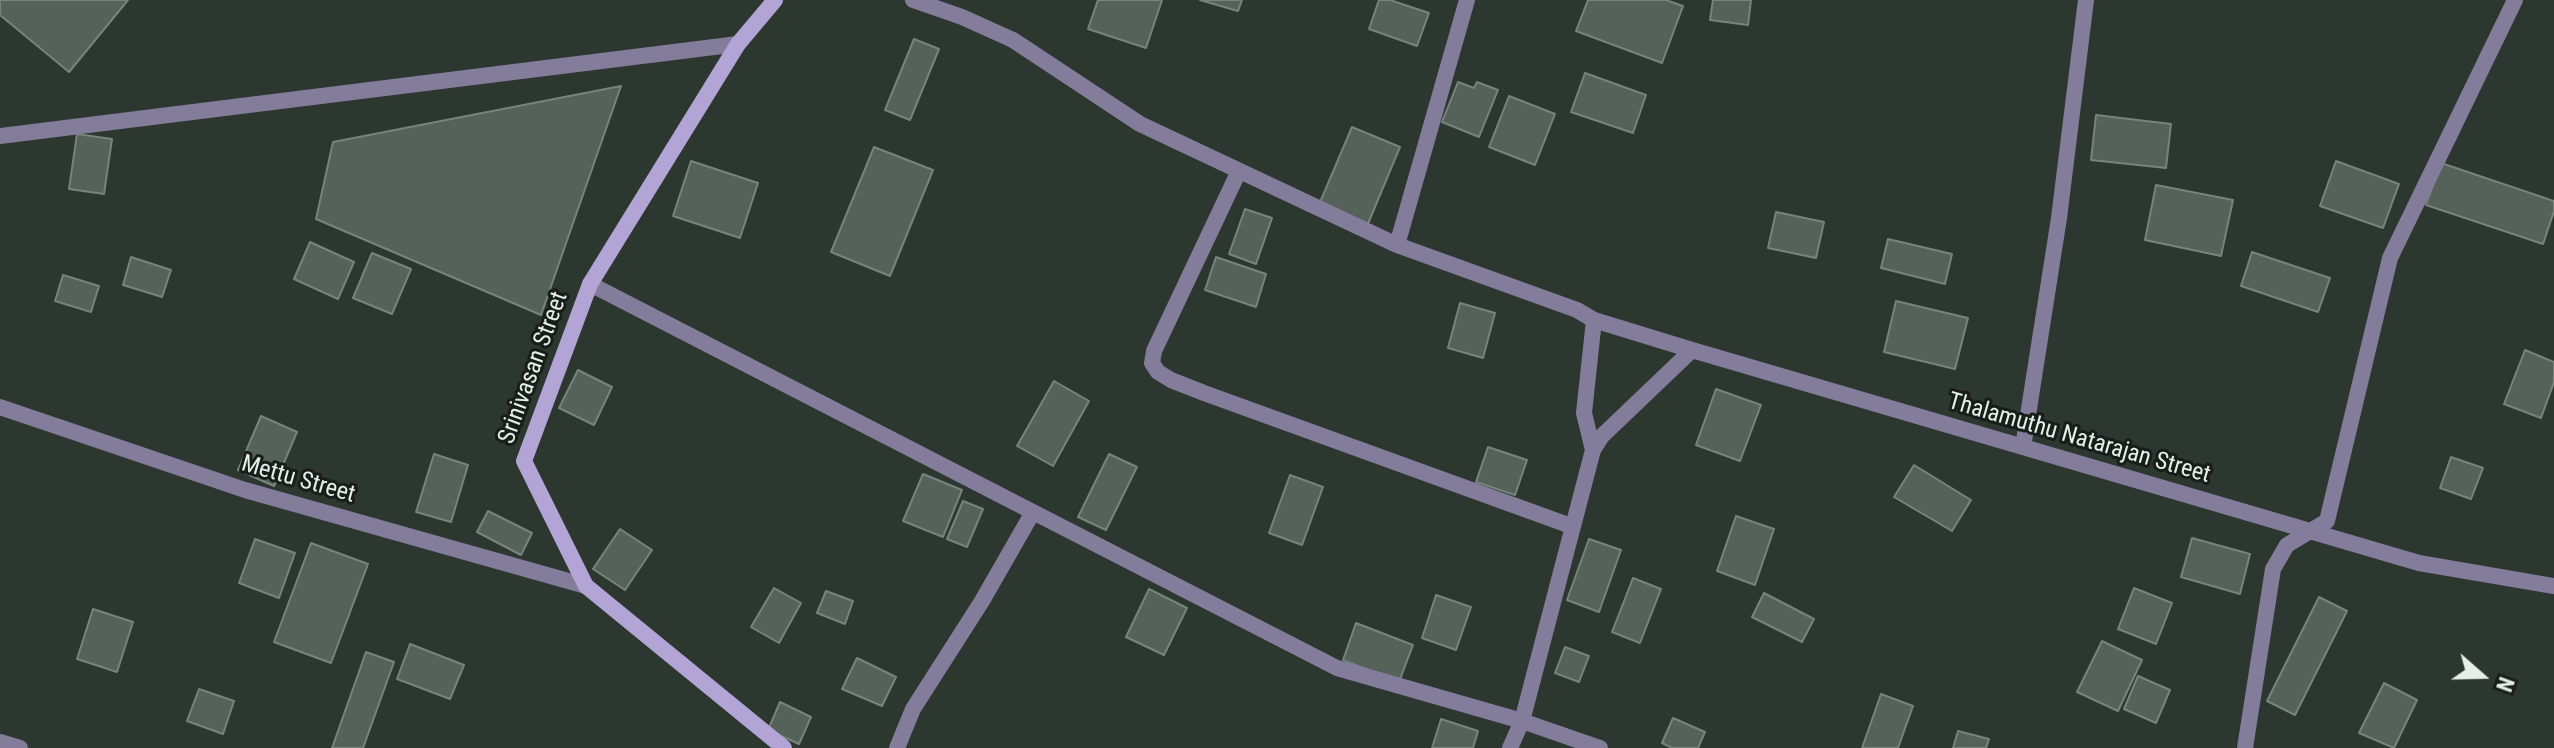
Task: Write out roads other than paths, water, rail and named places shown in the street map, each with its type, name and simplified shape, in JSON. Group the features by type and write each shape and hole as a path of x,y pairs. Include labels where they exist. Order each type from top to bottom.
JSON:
{"street":[{"name":"Srinivasan Street","path":"775,0 738,44 590,284 524,461 586,586 784,748"},
{"name":"Thalamuthu Natarajan Street","path":"913,0 962,17 1013,40 1140,124 1239,171 1397,245 1577,310 1594,320 2419,563 2553,583"},
{"path":"1397,245 1467,0"},
{"path":"2023,447 2059,218 2086,0"},
{"path":"2245,748 2273,569 2287,545 2327,521 2390,258 2515,0"},
{"path":"0,136 738,44"},
{"path":"1239,171 1154,351 1152,363 1158,372 1204,393 1571,526"},
{"path":"590,284 1337,668 1522,721 1600,748"},
{"path":"1593,450 1584,413 1594,320"},
{"path":"1510,748 1522,721 1593,450 1602,436 1692,350"},
{"name":"Mettu Street","path":"0,407 245,490 586,586"},
{"path":"897,748 913,709 982,601 1033,512"},
{"path":"0,742 20,748"}]}
